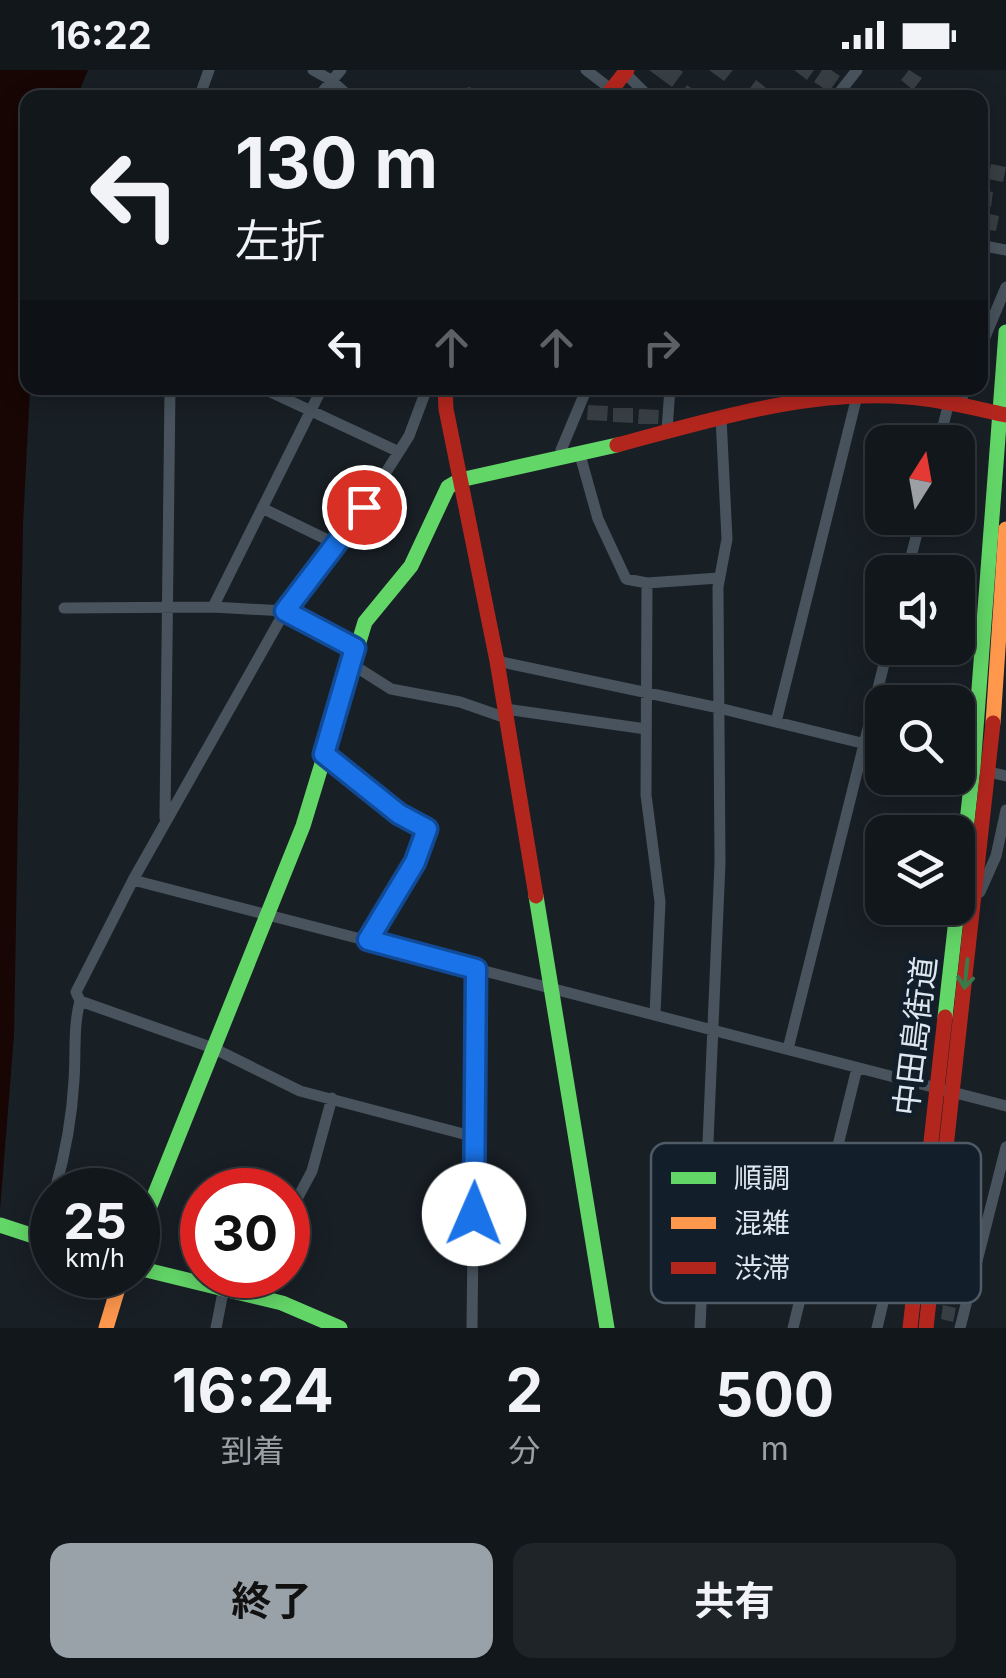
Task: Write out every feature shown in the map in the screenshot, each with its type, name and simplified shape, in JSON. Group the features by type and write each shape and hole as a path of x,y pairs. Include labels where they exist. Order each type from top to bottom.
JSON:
{"street":[{"path":"312,70 343,90"},
{"path":"324,90 341,70"},
{"path":"586,70 604,90"},
{"path":"841,90 857,70"},
{"path":"626,71 643,90"},
{"path":"988,330 1006,287"},
{"name":"中田島街道","path":"975,887 1006,332"},
{"path":"165,822 170,395"},
{"path":"277,395 397,452"},
{"path":"213,607 319,395"},
{"path":"60,1168 70,1124 80,1001 76,992 133,880 285,611 364,507 409,436 424,395"},
{"path":"445,395 497,662 607,1328"},
{"path":"584,395 562,450 573,457 626,580 646,583 720,578"},
{"path":"667,430 670,395"},
{"path":"160,1181 303,826 365,622 411,566 448,487 460,480 573,457 720,417 841,395"},
{"path":"776,722 857,395"},
{"path":"895,395 1003,415"},
{"path":"946,425 961,395"},
{"path":"708,1143 720,863 720,578 726,539 720,417"},
{"path":"262,508 336,544"},
{"name":"中田島街道","path":"941,1143 1006,528"},
{"path":"646,583 646,795 660,902 655,1014"},
{"path":"64,608 213,607 285,611 352,655 390,689 506,714 646,729"},
{"path":"497,662 719,708 864,744"},
{"path":"788,1050 884,665"},
{"path":"324,754 399,814 427,829 415,862 368,940"},
{"path":"975,902 996,856 1006,810"},
{"path":"133,880 1006,1106"},
{"name":"中田島街道","path":"936,1143 971,925"},
{"path":"472,1328 476,969"},
{"path":"80,1001 213,1048 300,1092 476,1138"},
{"path":"839,1143 857,1068"},
{"path":"310,1176 332,1098"},
{"path":"981,1245 1006,1147"},
{"path":"0,1224 30,1234"},
{"path":"106,1328 115,1298"},
{"path":"216,1328 224,1298"},
{"path":"270,1298 340,1328"},
{"path":"700,1328 701,1303"},
{"path":"793,1328 799,1303"},
{"path":"877,1328 883,1303"},
{"name":"中田島街道","path":"910,1328 913,1303"},
{"name":"中田島街道","path":"926,1328 928,1303"},
{"path":"960,1328 966,1303"}],"shaded area":[{"path":"0,70 88,70 80,90 20,90 20,395 30,395 23,524 14,1035 0,1210"}],"building":[{"path":"649,70 680,70 683,72 672,87"},
{"path":"709,70 733,70 724,81"},
{"path":"794,70 814,70 807,80"},
{"path":"822,70 840,76 830,90 814,82"},
{"path":"909,70 922,78 913,90 901,80"},
{"path":"756,80 769,90 749,90"},
{"path":"991,164 1006,167 1003,182 988,179"},
{"path":"988,214 999,216 996,231 988,230"},
{"path":"588,405 608,406 607,421 587,420"},
{"path":"613,408 633,408 633,423 613,422"},
{"path":"639,409 659,410 658,424 638,424"},
{"path":"943,1305 956,1308 953,1322 941,1319"}],"traffic: fast":[{"path":"945,1017 973,768 1006,332"},
{"path":"160,1181 303,826 365,622 411,566 448,487 460,480 617,445"},
{"path":"536,896 607,1328"},
{"path":"0,1225 30,1235"},
{"path":"160,1273 282,1303 340,1328"}],"traffic: slow":[{"path":"993,723 1006,529"},
{"path":"106,1328 115,1298"}],"traffic: jam":[{"path":"611,90 627,70"},
{"path":"445,395 497,661 536,896"},
{"path":"617,445 760,409 833,398 919,398 1006,415"},
{"path":"946,1143 993,723"},
{"path":"931,1143 945,1017"},
{"path":"910,1328 913,1303"},
{"path":"926,1328 929,1303"}],"route":[{"path":"364,507 285,611 355,648 324,754 399,814 427,829 415,862 368,940 476,969 474,1214"}]}
